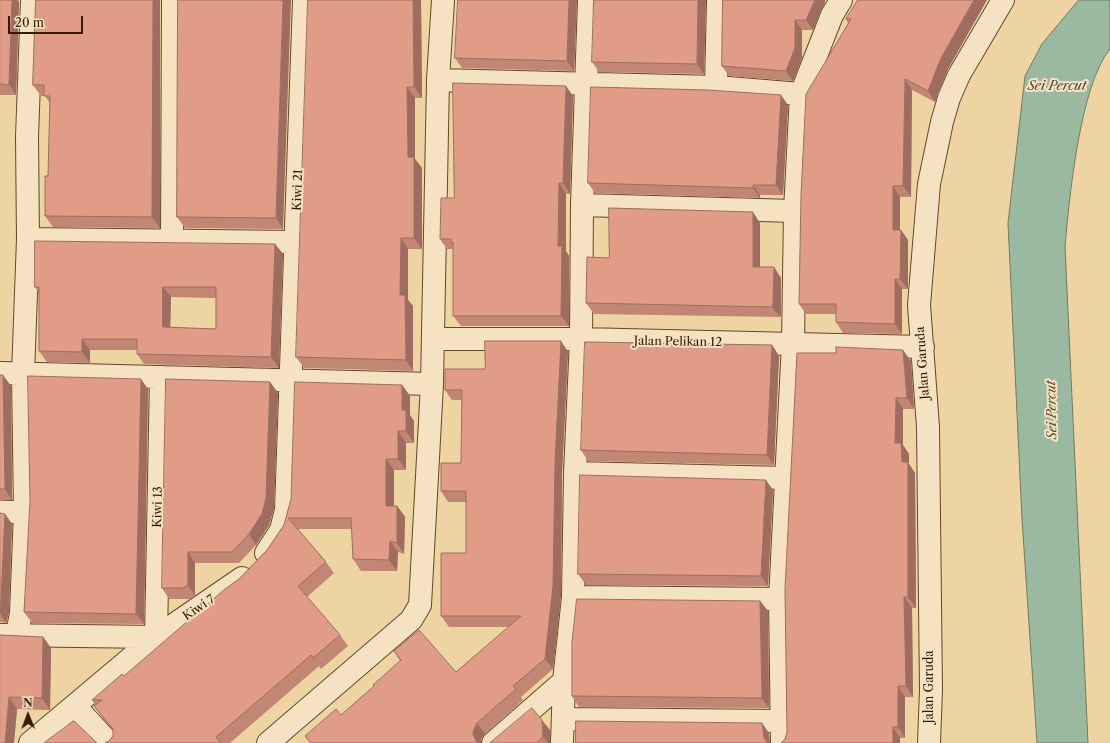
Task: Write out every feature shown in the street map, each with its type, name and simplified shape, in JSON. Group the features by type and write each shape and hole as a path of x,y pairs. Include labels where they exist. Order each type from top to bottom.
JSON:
{"street":[{"path":"32,0 27,137 28,239 23,374 25,512 21,613 9,634 156,637"},
{"path":"172,240 173,0"},
{"name":"Kiwi 21","path":"291,380 304,0"},
{"path":"268,743 411,620 420,605 432,384 438,80 443,0"},
{"path":"562,743 564,681 573,597 575,473 581,339 582,205 589,0"},
{"path":"716,87 718,0"},
{"name":"Jalan Garuda","path":"929,743 928,427 919,305 929,184 942,122 949,98 959,75 1003,0"},
{"path":"782,743 780,599 793,343 795,211 801,94 836,5"},
{"path":"438,80 716,87 801,94"},
{"path":"582,205 795,211"},
{"path":"28,239 296,242"},
{"name":"Jalan Pelikan 12","path":"433,339 581,339 923,347"},
{"path":"0,374 432,384"},
{"name":"Kiwi 13","path":"156,637 161,377"},
{"name":"Kiwi 7","path":"30,743 156,637 238,582 266,553 281,530 286,510 291,380"},
{"path":"575,473 786,478"},
{"path":"0,512 25,512"},
{"path":"573,597 780,599"},
{"path":"493,743 564,681"},
{"path":"74,706 109,743"},
{"path":"563,719 782,721"}],"water":[{"name":"Sei Percut","path":"1079,0 1110,0 1110,49 1100,66 1091,88 1084,115 1073,173 1065,247 1088,743 1037,743 1022,519 1008,223 1025,76 1042,44"}],"building":[{"path":"0,0 12,0 9,85 0,84"},
{"path":"36,0 153,0 152,217 45,216 45,176 48,176 50,96 44,96 44,85 33,85"},
{"path":"178,0 283,0 276,218 177,217"},
{"path":"308,0 413,0 414,87 407,87 408,157 414,157 414,238 401,238 400,295 405,295 406,360 296,357"},
{"path":"458,0 569,0 567,61 455,58"},
{"path":"594,0 698,0 697,64 592,62"},
{"path":"723,0 815,0 806,20 795,20 795,48 786,71 722,66"},
{"path":"858,0 974,0 941,58 928,91 905,79 903,186 893,186 893,230 901,230 900,279 895,279 895,324 836,322 836,304 799,304 801,195 806,94 851,19 846,19"},
{"path":"453,83 566,86 563,183 559,183 558,246 562,246 561,316 453,316 453,242 451,242 451,239 440,239 441,198 454,198"},
{"path":"591,87 708,90 781,95 776,185 753,185 753,188 588,183"},
{"path":"609,208 753,212 753,267 774,267 772,307 586,303 587,257 609,258"},
{"path":"35,241 275,244 271,357 137,354 137,339 82,339 82,352 39,351 39,287 35,287","holes":["163,287 216,287 216,329 163,327"]},
{"path":"485,341 561,341 555,462 553,586 545,659 513,686 516,689 477,723 473,734 476,741 480,743 311,743 305,736 336,709 341,715 374,686 373,685 401,660 394,651 419,630 456,672 521,616 441,616 441,553 466,553 466,491 441,491 441,463 461,463 462,390 445,390 445,369 485,369"},
{"path":"585,342 772,345 767,455 581,450"},
{"path":"836,347 903,350 907,398 896,398 895,443 901,443 902,462 908,462 908,597 904,597 906,686 898,686 898,727 893,727 893,743 781,743 785,739 787,732 785,589 797,353 836,353"},
{"path":"0,375 3,375 5,489 0,489"},
{"path":"28,376 141,379 136,614 24,612 30,501"},
{"path":"166,379 270,382 266,498 262,514 249,534 232,552 188,552 188,585 183,588 162,588"},
{"path":"295,382 402,385 402,410 406,410 406,431 398,431 398,459 386,459 386,506 397,506 397,543 390,541 389,560 353,559 351,518 288,518 326,562 298,586 340,635 313,658 311,655 216,737 221,743 105,743 113,736 113,729 94,706 102,700 92,700 122,674 124,676 225,589 239,579 267,550 284,525 291,499"},
{"path":"580,475 766,480 761,576 578,574"},
{"path":"0,513 5,514 0,606"},
{"path":"577,599 760,601 762,698 572,696 572,642"},
{"path":"0,635 43,637 42,698 9,697 5,743 0,743"},
{"path":"532,708 542,720 543,737 536,743 490,743"},
{"path":"74,721 97,743 44,743"},
{"path":"576,721 762,723 764,738 768,743 576,743"}]}
